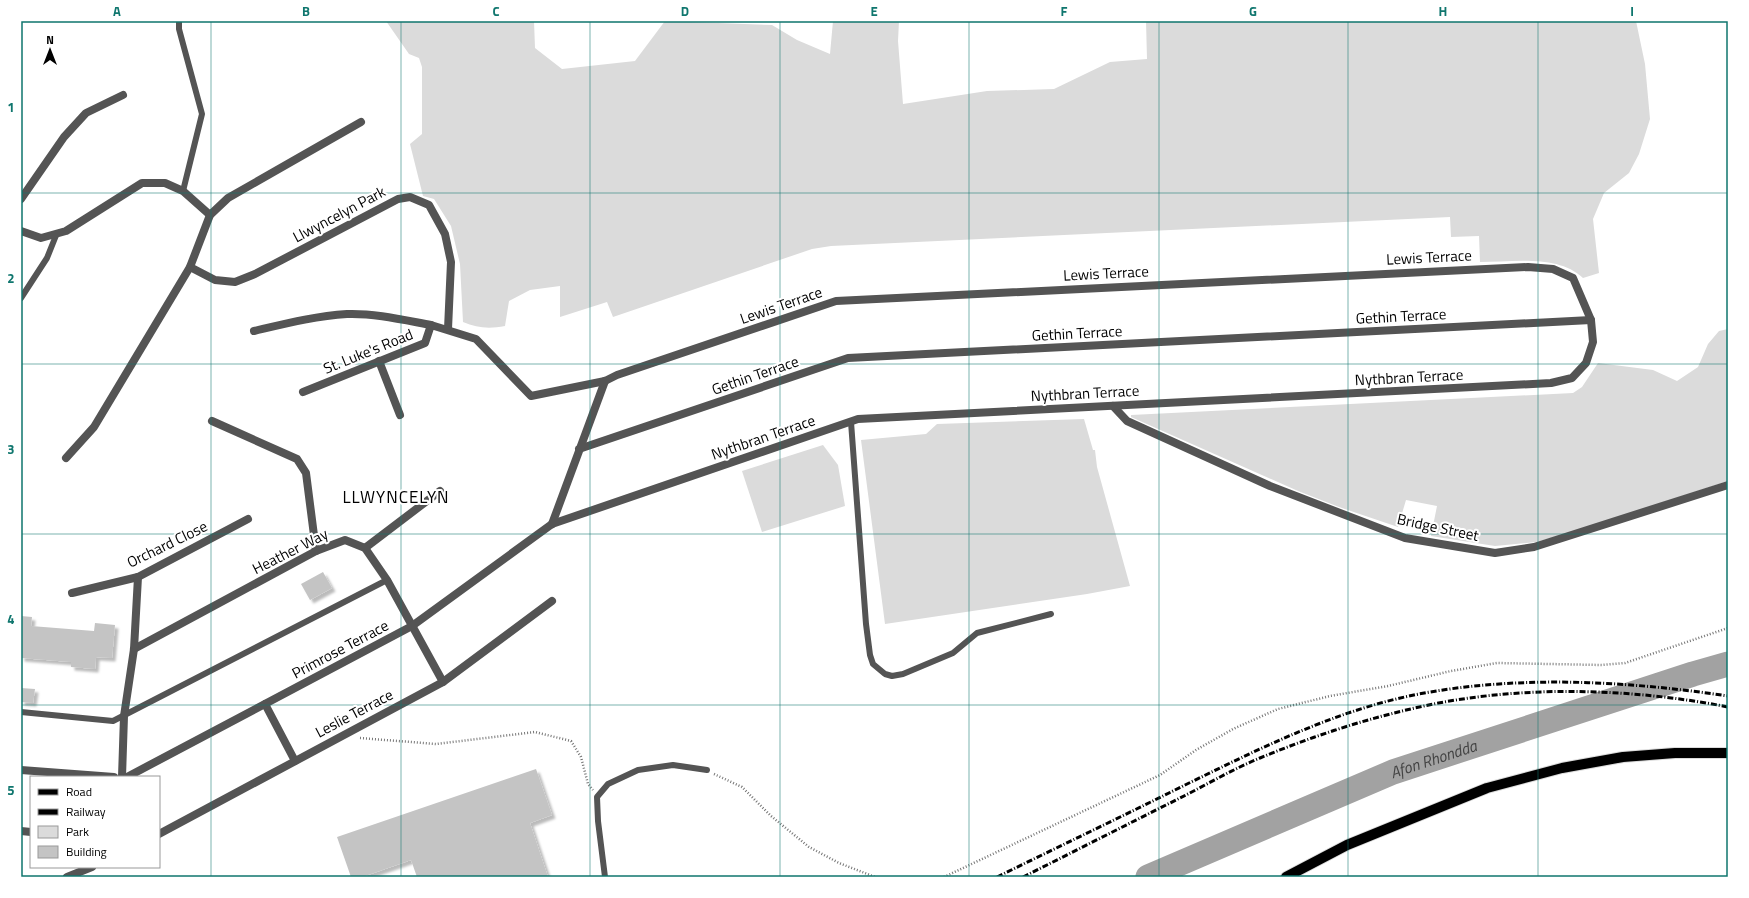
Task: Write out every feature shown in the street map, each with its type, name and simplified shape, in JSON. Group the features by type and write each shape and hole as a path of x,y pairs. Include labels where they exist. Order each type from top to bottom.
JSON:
{"main road":[{"path":"1286,877 1347,845 1487,788 1562,768 1623,757 1675,753 1728,753"}],"street":[{"path":"21,199 64,137 86,113 122,95"},
{"path":"66,458 94,427 190,267 210,215 228,198 361,122"},
{"path":"21,231 41,238 66,231 142,183 165,183 184,191 210,215"},
{"name":"Llwyncelyn Park","path":"190,267 215,280 235,282 255,274 398,199 410,197 429,205 445,234 451,262 448,329"},
{"name":"Lewis Terrace","path":"605,382 617,375 836,301 1528,267 1553,269 1573,278 1591,320"},
{"name":"St. Luke's Road","path":"254,331 302,320 347,314 381,317 431,325 448,329 476,339 531,396 605,382"},
{"name":"Nythbran Terrace","path":"552,524 858,419 1551,383 1572,378 1586,363 1593,342 1591,320"},
{"name":"Gethin Terrace","path":"579,449 848,358 1591,320"},
{"name":"St. Luke's Road","path":"303,392 425,343 431,325"},
{"path":"379,361 400,415"},
{"path":"552,524 605,382"},
{"name":"Bridge Street","path":"1113,406 1127,421 1277,489 1405,538 1494,553 1534,547 1728,485"},
{"path":"212,421 297,459 306,473 316,552"},
{"path":"440,491 365,548 387,580 443,682"},
{"name":"Orchard Close","path":"72,593 138,577 248,519"},
{"name":"Primrose Terrace","path":"129,776 412,626 552,524"},
{"name":"Heather Way","path":"134,649 316,552 345,540 365,548"},
{"path":"122,776 124,716 134,649 138,577"},
{"name":"Leslie Terrace","path":"160,833 443,682 552,601"},
{"path":"265,704 295,761"},
{"path":"21,770 101,776"},
{"path":"67,877 90,868"}],"lane":[{"path":"179,21 179,28 202,114 184,191"},
{"path":"21,298 47,258 57,233"},
{"path":"850,422 866,624 870,655 878,669 885,674 892,676 903,674 953,652 977,633 1051,614"},
{"path":"21,712 113,721 387,580"},
{"path":"605,877 598,821 597,798 608,784 638,770 673,765 707,770"}],"path":[{"path":"944,877 1160,775 1196,750 1221,736 1278,709 1330,696 1388,686 1451,670 1497,663 1602,665 1625,663 1728,628"},
{"path":"342,735 380,741 436,744 535,732 571,741 581,757 588,784 597,798"},
{"path":"707,770 742,787 771,816 809,847 839,864 875,877"}],"green space":[{"path":"386,21 534,21 535,48 562,69 635,61 665,21 772,25 797,40 830,54 833,21 899,21 898,41 903,104 987,91 1054,89 1110,62 1147,59 1146,21 1636,21 1645,64 1650,119 1639,154 1629,173 1604,193 1593,219 1599,273 1583,278 1573,270 1548,262 1480,262 1479,236 1451,237 1450,217 831,246 812,249 613,317 607,302 560,317 560,286 530,290 509,301 505,326 483,327 473,326 463,322 460,264 451,226 434,199 423,196 410,144 422,134 422,67 419,58 409,54"},
{"path":"1728,329 1728,481 1569,533 1536,542 1495,546 1431,536 1437,506 1406,500 1398,527 1298,491 1131,417 1131,415 1573,393 1582,387 1598,363 1653,370 1677,381 1698,367 1708,344 1719,331"},
{"path":"1084,419 1093,450 1095,450 1097,467 1130,586 1087,594 885,624 861,440 926,434 937,424"},
{"path":"823,445 838,465 845,506 762,532 742,471"}],"building":[{"path":"323,572 332,588 310,600 301,584"},
{"path":"21,616 32,617 31,626 94,631 95,623 115,625 112,658 96,657 95,669 71,667 71,662 21,658"},
{"path":"21,688 35,689 33,703 21,702"},
{"path":"536,769 552,815 530,823 548,877 417,877 411,860 362,877 351,877 337,837"}],"waterway":[{"name":"Afon Rhondda","path":"1148,877 1393,772 1693,674 1728,664"}],"railway":[{"path":"997,877 1271,744 1329,720 1388,701 1457,688 1535,682 1612,684 1728,696"},
{"path":"1023,877 1250,762 1320,735 1403,711 1461,699 1537,692 1615,693 1653,696 1728,707"}],"district":[{"name":"LLWYNCELYN","path":"396,497"}]}
